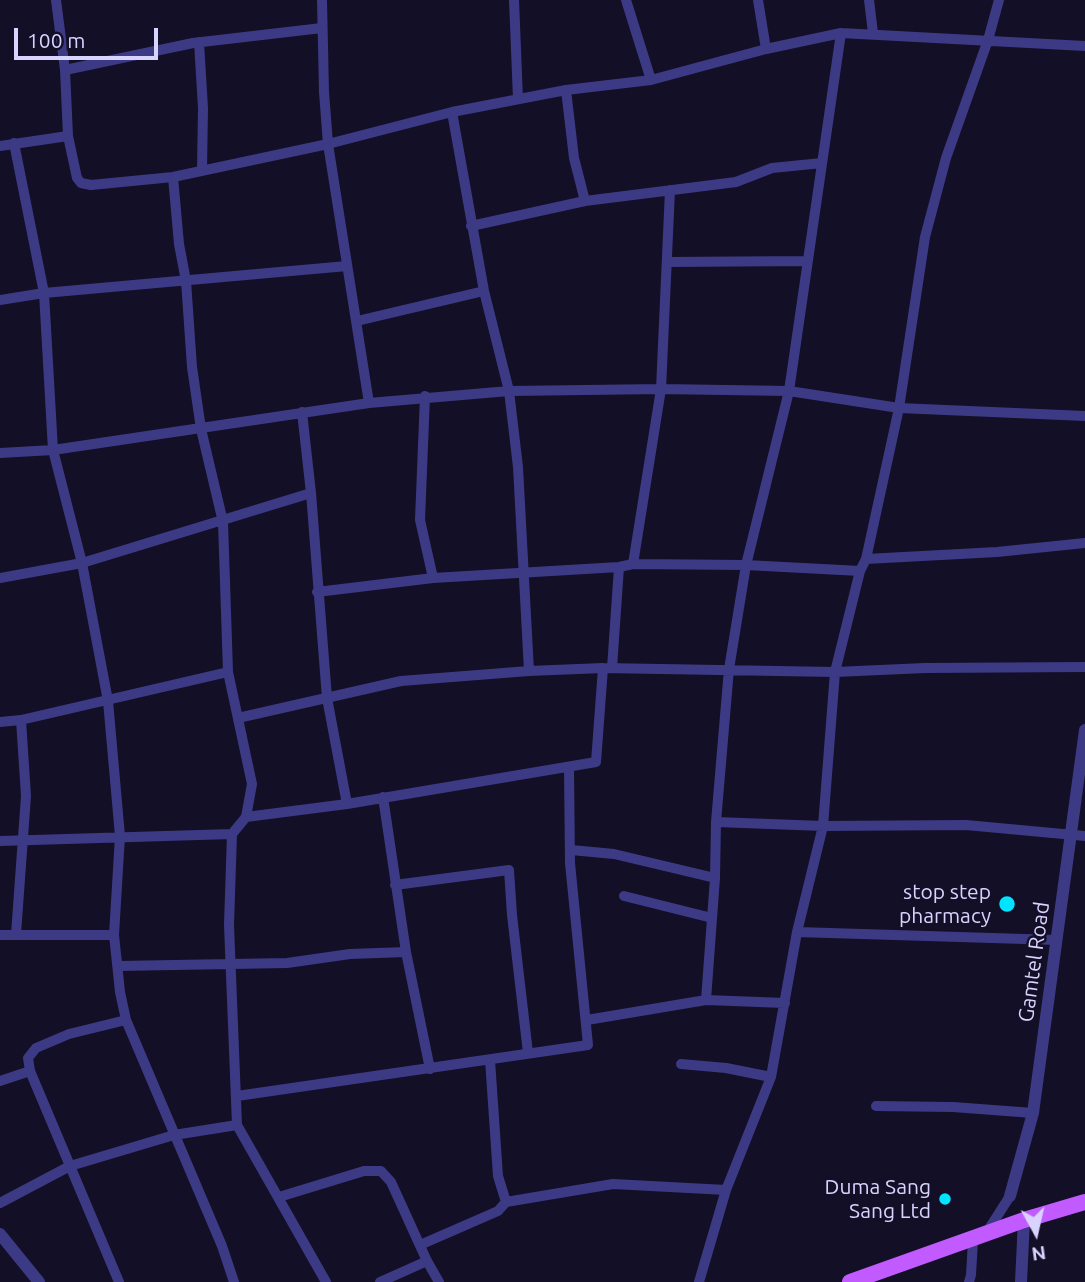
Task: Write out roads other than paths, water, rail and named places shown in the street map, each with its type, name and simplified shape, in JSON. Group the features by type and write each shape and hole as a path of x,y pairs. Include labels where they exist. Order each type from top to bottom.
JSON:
{"main road":[{"path":"850,1282 1024,1220 1085,1202"}],"street":[{"path":"56,0 65,70 68,136 77,178 81,183 92,185 173,177 518,99 566,90 651,80 766,49 841,33 1085,46"},
{"path":"322,0 328,144 369,403"},
{"path":"514,0 518,99"},
{"path":"626,0 651,80"},
{"path":"758,0 766,49"},
{"path":"869,0 873,33"},
{"path":"699,1282 726,1190 771,1077 797,932 823,826 835,673 860,571 866,559 899,408 925,237 946,158 988,40 999,0"},
{"path":"65,70 199,42 322,28"},
{"path":"706,1000 715,878 716,822 729,669 746,565 789,391 841,33"},
{"path":"199,42 203,108 202,170"},
{"path":"566,90 574,158 585,201"},
{"path":"452,113 484,291 509,391 518,467 529,671"},
{"path":"0,146 68,136"},
{"path":"14,143 44,293 53,450 82,563 108,701 120,836 114,935 126,1020 222,1247 234,1282"},
{"path":"471,226 585,201 736,183 772,168 822,163"},
{"path":"173,177 178,244 186,281 192,367 201,429 223,522 228,672 252,784 246,817 232,834 229,925 237,1125 326,1282"},
{"path":"634,564 660,389 670,190"},
{"path":"668,262 808,261"},
{"path":"0,300 44,293 347,267"},
{"path":"357,321 484,291"},
{"path":"0,453 53,450 425,396 509,391 789,391 899,408 1085,416"},
{"path":"425,396 420,520 433,579"},
{"path":"302,412 327,698 347,804"},
{"path":"0,578 82,563 311,493"},
{"path":"866,559 997,552 1085,543"},
{"path":"317,592 433,579 634,564 746,565 860,571"},
{"path":"246,817 347,804 596,762 619,567"},
{"path":"238,718 401,681 529,671 608,668 835,673 925,668 1085,667"},
{"path":"0,722 108,701 228,672"},
{"path":"16,934 26,796 21,720"},
{"name":"Gamtel Road","path":"1010,1196 1033,1113 1057,940 1078,835 1085,730"},
{"path":"237,1096 588,1045 570,863 569,768"},
{"path":"383,797 406,952 429,1069"},
{"path":"716,822 823,826 966,825 1078,835"},
{"path":"0,841 232,834"},
{"path":"571,850 614,854 715,878"},
{"path":"395,885 509,870 528,1053"},
{"path":"624,896 712,918"},
{"path":"797,932 1057,940"},
{"path":"0,934 114,935"},
{"path":"118,966 287,963 350,954 406,952"},
{"path":"587,1020 706,1000 785,1003"},
{"path":"119,1282 30,1070 28,1058 36,1048 69,1034 126,1020"},
{"path":"490,1060 498,1176 506,1202"},
{"path":"681,1065 726,1068 771,1077"},
{"path":"0,1081 30,1070"},
{"path":"876,1106 953,1107 1033,1113"},
{"path":"0,1203 71,1166 174,1135 237,1125"},
{"path":"279,1197 364,1171 381,1171 391,1182 439,1282"},
{"path":"420,1245 498,1211 506,1202 613,1184 726,1190"},
{"path":"969,1282 979,1237 1010,1196"},
{"path":"1021,1282 1024,1220"},
{"path":"0,1234 39,1282"},
{"path":"380,1282 427,1261"}],"place":[{"name":"stop step pharmacy","path":"1007,904"},
{"name":"Duma Sang Sang Ltd","path":"945,1199"}]}
